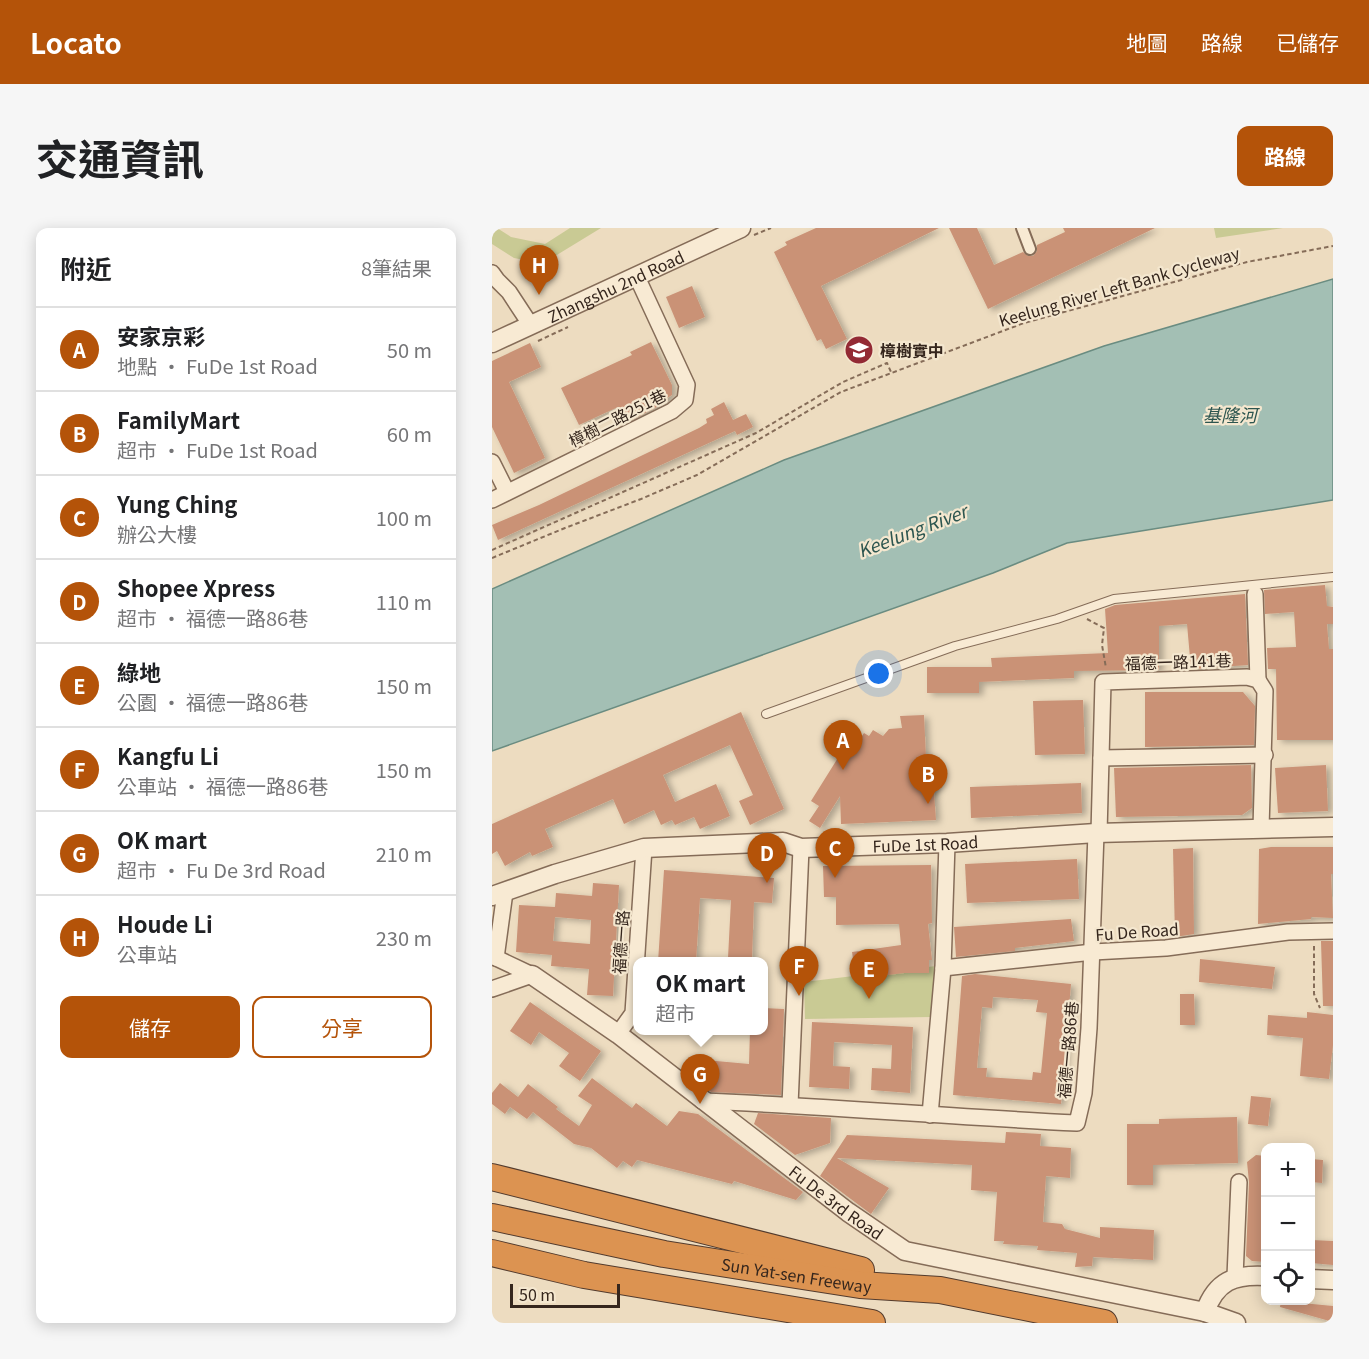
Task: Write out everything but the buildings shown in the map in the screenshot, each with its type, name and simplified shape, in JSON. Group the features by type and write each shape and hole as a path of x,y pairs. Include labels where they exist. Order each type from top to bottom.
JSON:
{"highway":[{"path":"492,1177 940,1290"},
{"name":"Sun Yat-sen Freeway","path":"492,1217 664,1254 860,1285 940,1290 1104,1323"},
{"path":"492,1253 584,1275 872,1323"}],"street":[{"name":"Zhangshu 2nd Road","path":"492,343 741,228"},
{"path":"1022,228 1030,249"},
{"path":"492,273 510,292 530,324"},
{"name":"樟樹二路251巷","path":"507,492 672,411 685,400 687,385 637,277"},
{"path":"492,462 507,492 492,500"},
{"path":"1255,594 1258,680 1265,691 1262,828"},
{"name":"福德一路141巷","path":"1097,833 1103,682 1247,677 1258,680"},
{"path":"1101,758 1265,755"},
{"name":"FuDe 1st Road","path":"498,894 555,874 644,848 783,842 801,848 947,843 1097,833 1333,826"},
{"name":"福德一路86巷","path":"702,1101 1077,1123 1084,1094 1093,952 1097,833"},
{"path":"930,1115 943,968 947,843"},
{"name":"福德一路","path":"637,957 644,848"},
{"path":"790,1105 801,848"},
{"path":"494,957 498,894"},
{"name":"Fu De Road","path":"943,968 1093,952 1166,948 1251,936 1333,931"},
{"name":"Fu De 3rd Road","path":"494,957 532,975 618,1034 848,1212 905,1251 1205,1312 1236,1323"},
{"path":"492,989 532,975"},
{"name":"福德一路","path":"618,1034 633,1013"},
{"path":"1235,1277 1239,1182"},
{"path":"1205,1312 1210,1296 1225,1282 1235,1277 1261,1276"},
{"path":"1315,1279 1333,1280"}],"lane":[{"path":"766,714 955,646 1057,619 1114,599 1333,577"}],"path":[{"name":"Keelung River Left Bank Cycleway","path":"492,558 697,475 841,392 1024,322 1247,262 1333,246"},
{"path":"492,550 756,433 843,382 887,363 891,372"},
{"path":"1079,610 1087,619 1104,628 1102,645 1104,666 1108,672 1109,681"},
{"path":"1314,932 1314,994 1320,1008"}],"green space":[{"path":"492,228 497,228 511,237 545,244 570,228 601,228 547,261 535,262 514,258 492,244"},
{"path":"1214,228 1283,228 1216,238"},
{"path":"936,966 931,1017 805,1019 804,982"}],"water":[{"name":"基隆河","path":"1333,279 1333,500 1067,543 993,573 492,751 492,589 784,460 1104,346"}],"place":[{"name":"Houde Li","path":"539,295"},
{"name":"樟樹實中","path":"859,350"},
{"name":"安家京彩","path":"843,770"},
{"name":"FamilyMart","path":"928,804"},
{"name":"Yung Ching","path":"835,878"},
{"name":"Shopee Xpress","path":"767,883"},
{"name":"Kangfu Li","path":"799,996"},
{"name":"綠地","path":"869,999"},
{"name":"OK mart","path":"700,1104"}],"water label":[{"name":"Keelung River","path":"912,530"}]}
